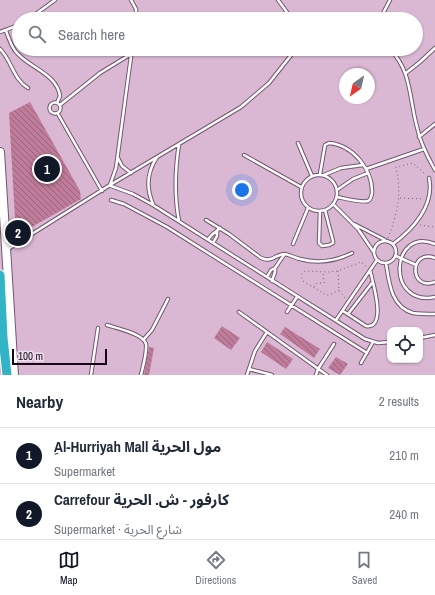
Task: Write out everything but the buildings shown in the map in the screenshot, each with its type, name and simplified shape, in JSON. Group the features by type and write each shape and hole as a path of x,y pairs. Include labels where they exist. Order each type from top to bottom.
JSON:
{"highway":[{"path":"0,276 7,375"}],"main road":[{"path":"0,152 14,375"}],"lane":[{"path":"39,12 55,0"},
{"path":"132,0 136,12"},
{"path":"278,0 287,12"},
{"path":"384,12 390,0"},
{"path":"0,32 12,28"},
{"path":"6,31 12,46"},
{"path":"406,73 435,48"},
{"path":"0,50 7,57 20,81 28,88"},
{"path":"20,56 47,76 57,86 60,96 58,104 61,110 58,114"},
{"path":"58,114 53,114 49,110 52,103 58,104 105,69 128,56"},
{"path":"110,185 116,168 132,56"},
{"path":"6,250 179,143 231,114 250,100 273,78 290,56"},
{"path":"396,56 406,73 419,137 435,170"},
{"path":"58,114 102,191"},
{"path":"419,137 435,124"},
{"path":"179,143 175,179 179,221"},
{"path":"298,143 312,176"},
{"path":"320,174 326,146 329,143 340,146 351,152 364,165 372,189 372,196 370,200 365,202 337,197"},
{"path":"366,169 424,149"},
{"path":"244,155 301,187"},
{"path":"117,156 122,166 131,173"},
{"path":"153,205 148,184 150,170 157,157"},
{"path":"324,175 341,168 364,165"},
{"path":"320,174 332,181 337,190 337,197 333,204 325,210 320,211 308,208 301,199 301,187 305,180 320,174"},
{"path":"337,190 353,179 368,174"},
{"path":"429,178 434,189"},
{"path":"110,185 133,194 153,205 365,339 373,342 387,342"},
{"path":"392,244 417,225 425,215 432,199"},
{"path":"111,200 124,204 167,227 367,353"},
{"path":"333,204 352,223 373,251 377,260 386,263 392,261 396,256 396,249 392,244 352,223"},
{"path":"293,244 308,208"},
{"path":"320,211 319,243 322,246 331,245 333,241 325,210"},
{"path":"206,220 264,259 270,260 284,254 319,262 339,259 352,252"},
{"path":"208,240 213,233 220,228"},
{"path":"213,243 217,236 217,231"},
{"path":"373,251 378,243 387,241"},
{"path":"435,244 422,242 413,244 406,250 401,258 399,272 401,281 407,289 419,296 428,298 435,297"},
{"path":"267,278 271,270 275,268 284,254"},
{"path":"396,256 416,264"},
{"path":"435,258 430,256 423,257 416,264 415,272 420,281 427,284 435,282"},
{"path":"336,320 377,260"},
{"path":"386,263 388,278 393,294 400,305 412,312 435,314"},
{"path":"272,281 275,268"},
{"path":"342,310 366,326 373,324 378,311 370,270"},
{"path":"348,314 372,282"},
{"path":"287,312 297,296"},
{"path":"144,339 152,330 168,299"},
{"path":"240,312 327,375"},
{"path":"107,325 144,339 146,347 141,375"},
{"path":"91,375 98,328"},
{"path":"248,375 256,351 267,332"},
{"path":"423,337 435,335"},
{"path":"361,363 373,342"},
{"path":"316,375 318,369 334,344"},
{"path":"249,369 272,375"}],"path":[{"path":"387,241 397,214 399,198 399,182 396,166 413,163 429,178"},
{"path":"399,198 432,199"},
{"path":"417,225 435,227"},
{"path":"339,290 328,296 303,280 301,278 301,274 306,271 338,271 361,262 370,270"},
{"path":"338,271 339,290 341,295 349,301"},
{"path":"314,288 317,283 324,283 323,272"}],"place":[{"name":"ِAl-Hurriyah Mall مول الحرية","path":"47,169"},
{"name":"Carrefour كارفور - ش. الحرية","path":"18,233"}]}
